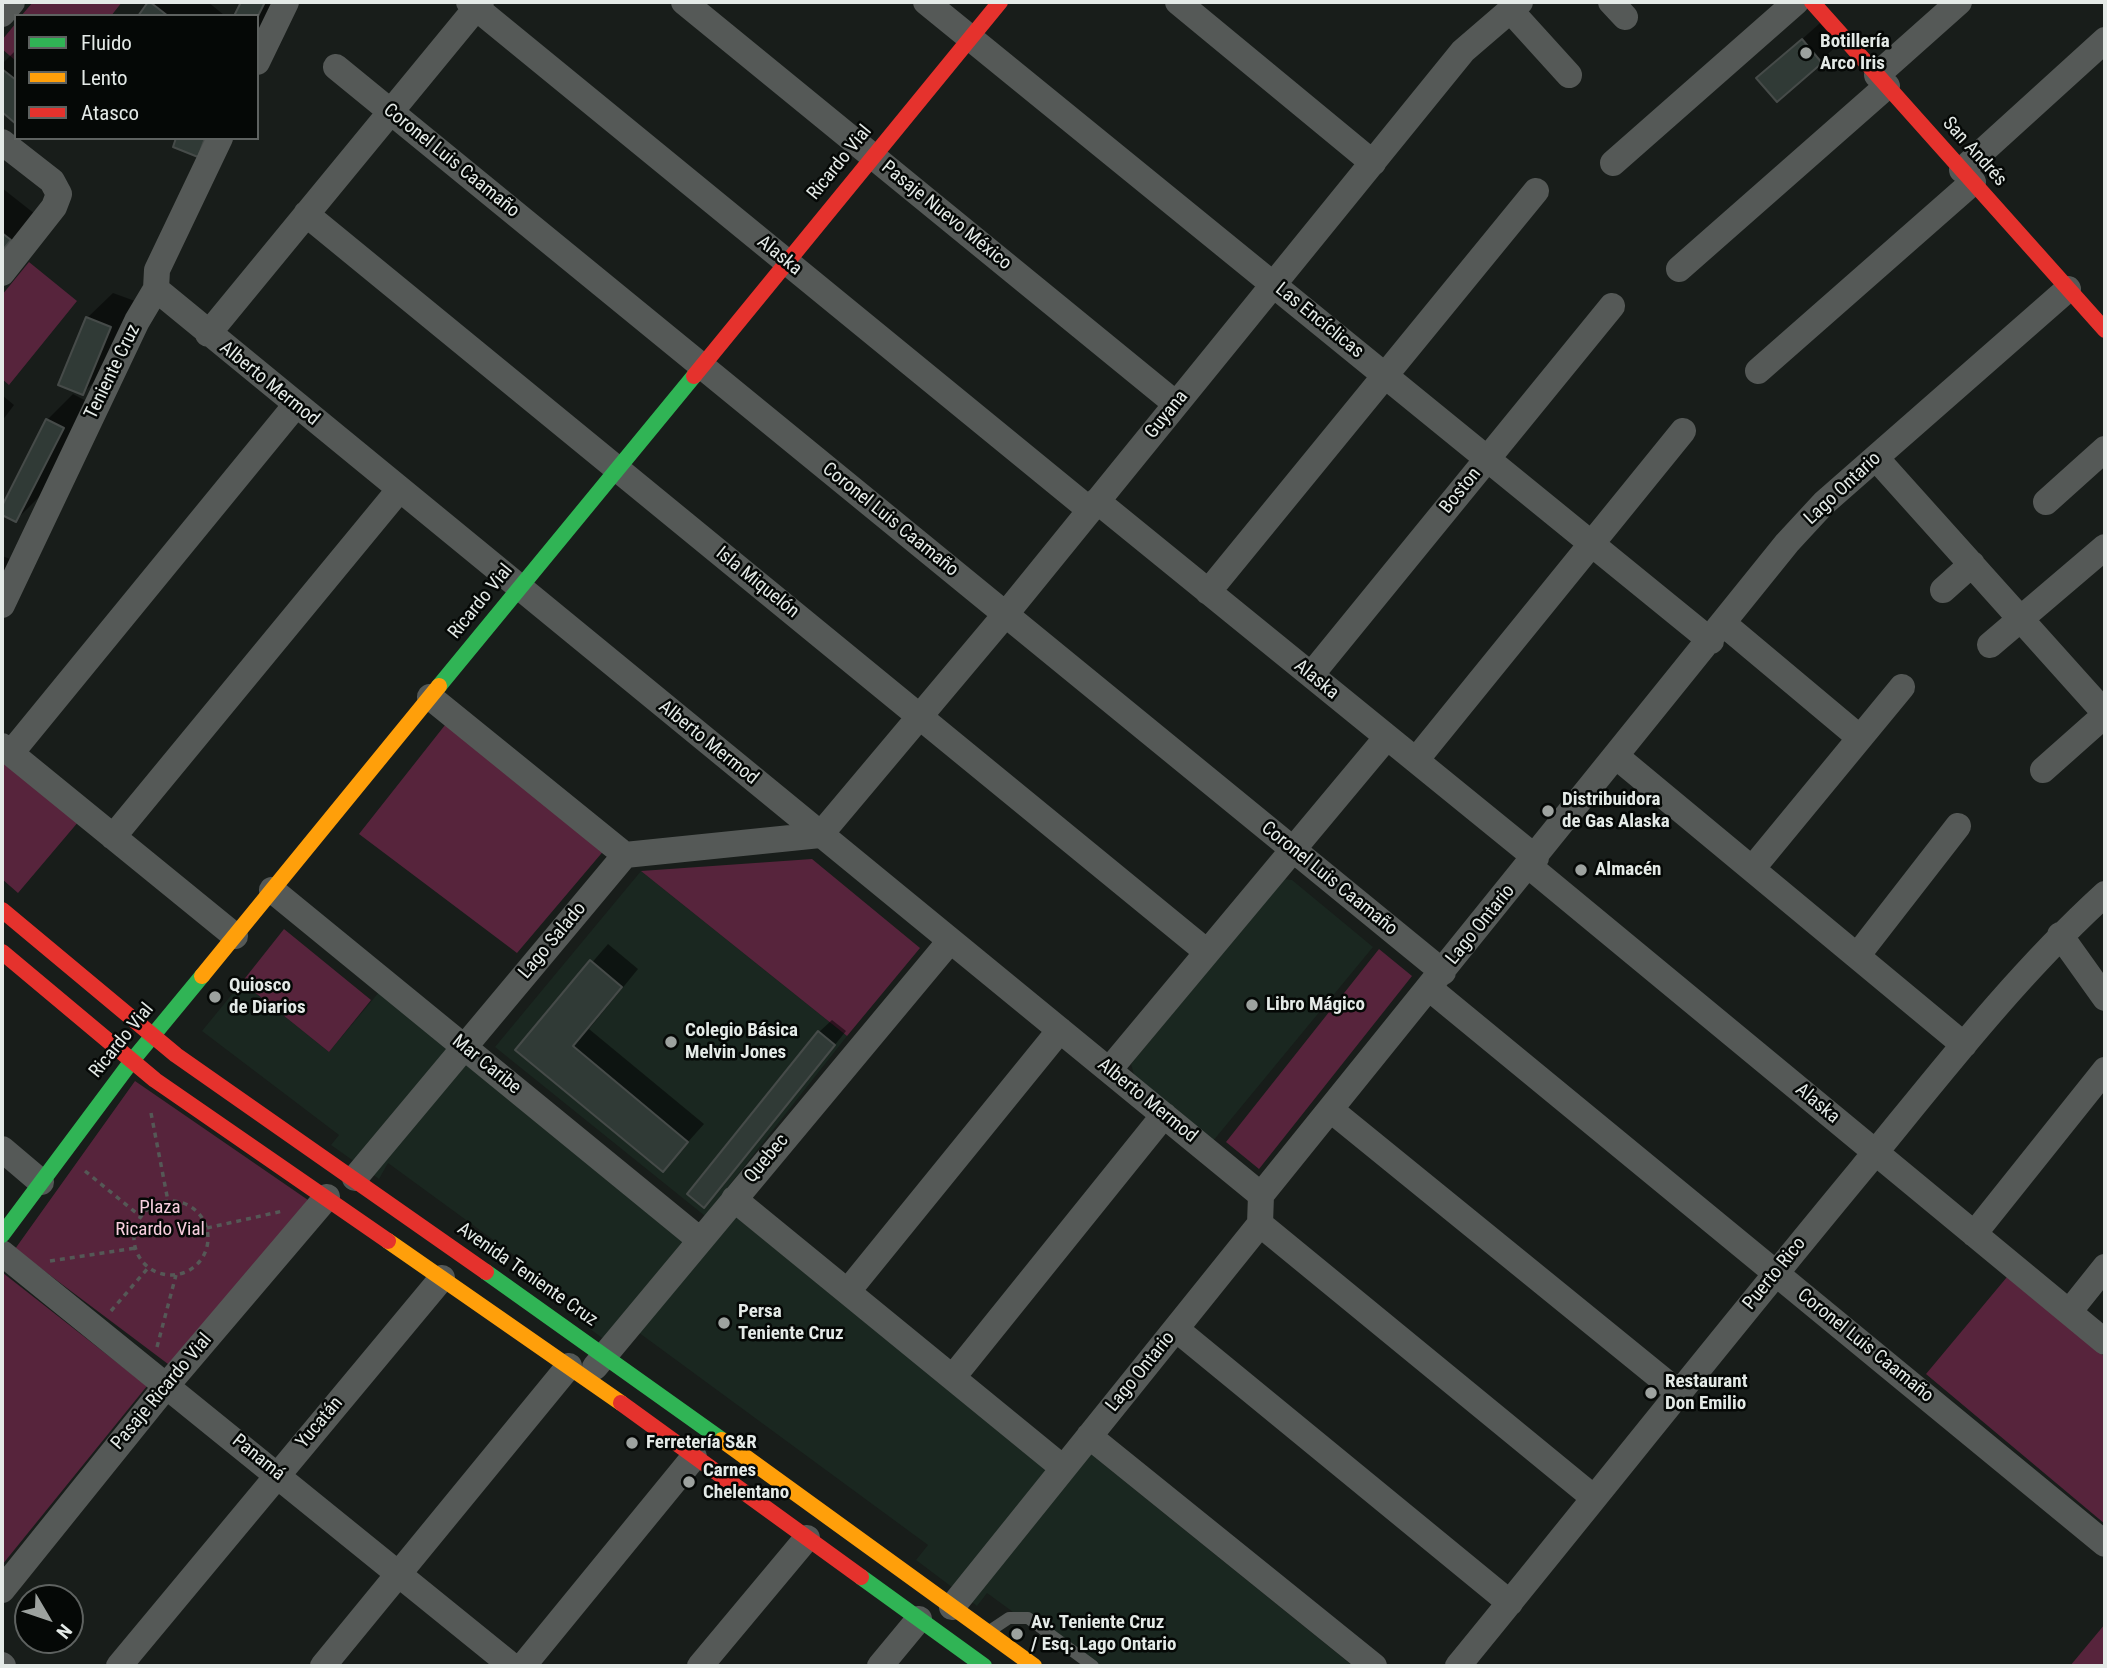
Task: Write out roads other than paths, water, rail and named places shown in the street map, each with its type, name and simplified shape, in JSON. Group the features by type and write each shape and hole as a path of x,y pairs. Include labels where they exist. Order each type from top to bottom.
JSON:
{"main road":[{"name":"Ricardo Vial","path":"2,1235 131,1062 1000,2"},
{"name":"San Andrés","path":"1812,2 2105,330"},
{"name":"Avenida Teniente Cruz","path":"2,910 152,1037 604,1355 1034,1666"},
{"path":"2,952 131,1062 577,1372 984,1666"}],"street":[{"path":"2,14 12,2"},
{"path":"259,58 286,2"},
{"name":"Pasaje Nuevo México","path":"684,2 1176,404"},
{"name":"Las Encíclicas","path":"926,2 1593,544 1718,632 1860,738"},
{"path":"1178,2 1373,163"},
{"path":"1613,163 1796,2"},
{"path":"1679,269 1882,80 1959,2"},
{"path":"208,334 391,112 475,4"},
{"name":"Alaska","path":"475,4 787,262 1093,506 1208,592 1416,760 1532,862 1876,1153 2105,1342"},
{"path":"1515,6 1569,75"},
{"name":"Guyana","path":"820,835 1005,615 1463,51 1515,6"},
{"path":"1758,371 1967,176 2105,40"},
{"name":"Coronel Luis Caamaño","path":"336,67 1293,849 1436,980 1776,1273 2105,1544"},
{"name":"Teniente Cruz","path":"2,605 137,321 156,289 157,270 219,140"},
{"path":"2,142 52,181 59,194 54,207 2,273"},
{"path":"1208,592 1536,191"},
{"name":"Isla Miquelón","path":"306,214 1207,952"},
{"name":"Alberto Mermod","path":"156,289 295,406 1261,1195"},
{"name":"Lago Ontario","path":"1261,1195 1806,522 2068,289"},
{"name":"Boston","path":"1311,675 1612,306"},
{"path":"235,936 7,749 295,406"},
{"path":"1416,760 1683,431"},
{"path":"2046,502 2105,449"},
{"path":"1877,458 2105,714 2043,770"},
{"path":"113,837 398,490"},
{"path":"1990,645 2105,547"},
{"path":"1943,590 1972,564"},
{"path":"1752,869 1902,687"},
{"path":"430,697 625,855 820,835"},
{"path":"1109,1070 1387,737"},
{"path":"1618,757 1964,1045"},
{"path":"1857,956 1958,827"},
{"name":"Lago Salado","path":"355,1178 625,855"},
{"name":"Mar Caribe","path":"272,890 700,1240"},
{"name":"Puerto Rico","path":"1458,1666 1964,1045 2060,935 2105,894"},
{"path":"2060,935 2105,998"},
{"name":"Quebec","path":"323,1666 399,1574 577,1372 604,1355 950,941"},
{"path":"848,1291 1060,1030"},
{"path":"1974,1234 2105,1070"},
{"path":"1331,1110 1679,1393"},
{"path":"953,1377 1164,1115"},
{"path":"2,1149 41,1182"},
{"path":"1261,1195 1260,1224 1594,1498"},
{"name":"Pasaje Ricardo Vial","path":"2,1590 158,1378 327,1197"},
{"path":"734,1199 1063,1468"},
{"name":"Lago Ontario","path":"952,1606 1260,1224"},
{"name":"Panamá","path":"10,1259 512,1666"},
{"path":"2069,1312 2105,1267"},
{"name":"Yucatán","path":"119,1666 442,1278"},
{"path":"1176,1329 1510,1603"},
{"path":"1089,1436 1374,1666"},
{"path":"523,1666 694,1457"},
{"path":"700,1666 807,1538"},
{"path":"880,1666 919,1619"}],"lane":[{"path":"988,1633 1009,1618 1028,1618 1093,1666"}],"place":[{"name":"Botillería Arco Iris","path":"1806,53"},
{"name":"Distribuidora de Gas Alaska","path":"1548,811"},
{"name":"Almacén","path":"1581,870"},
{"name":"Quiosco de Diarios","path":"215,997"},
{"name":"Libro Mágico","path":"1252,1005"},
{"name":"Colegio Básica Melvin Jones","path":"671,1042"},
{"name":"Persa Teniente Cruz","path":"724,1323"},
{"name":"Restaurant Don Emilio","path":"1651,1393"},
{"name":"Ferretería S&R","path":"632,1443"},
{"name":"Carnes Chelentano","path":"689,1482"},
{"name":"Av. Teniente Cruz / Esq. Lago Ontario","path":"1017,1634"}],"park label":[{"name":"Plaza Ricardo Vial","path":"160,1219"}]}
